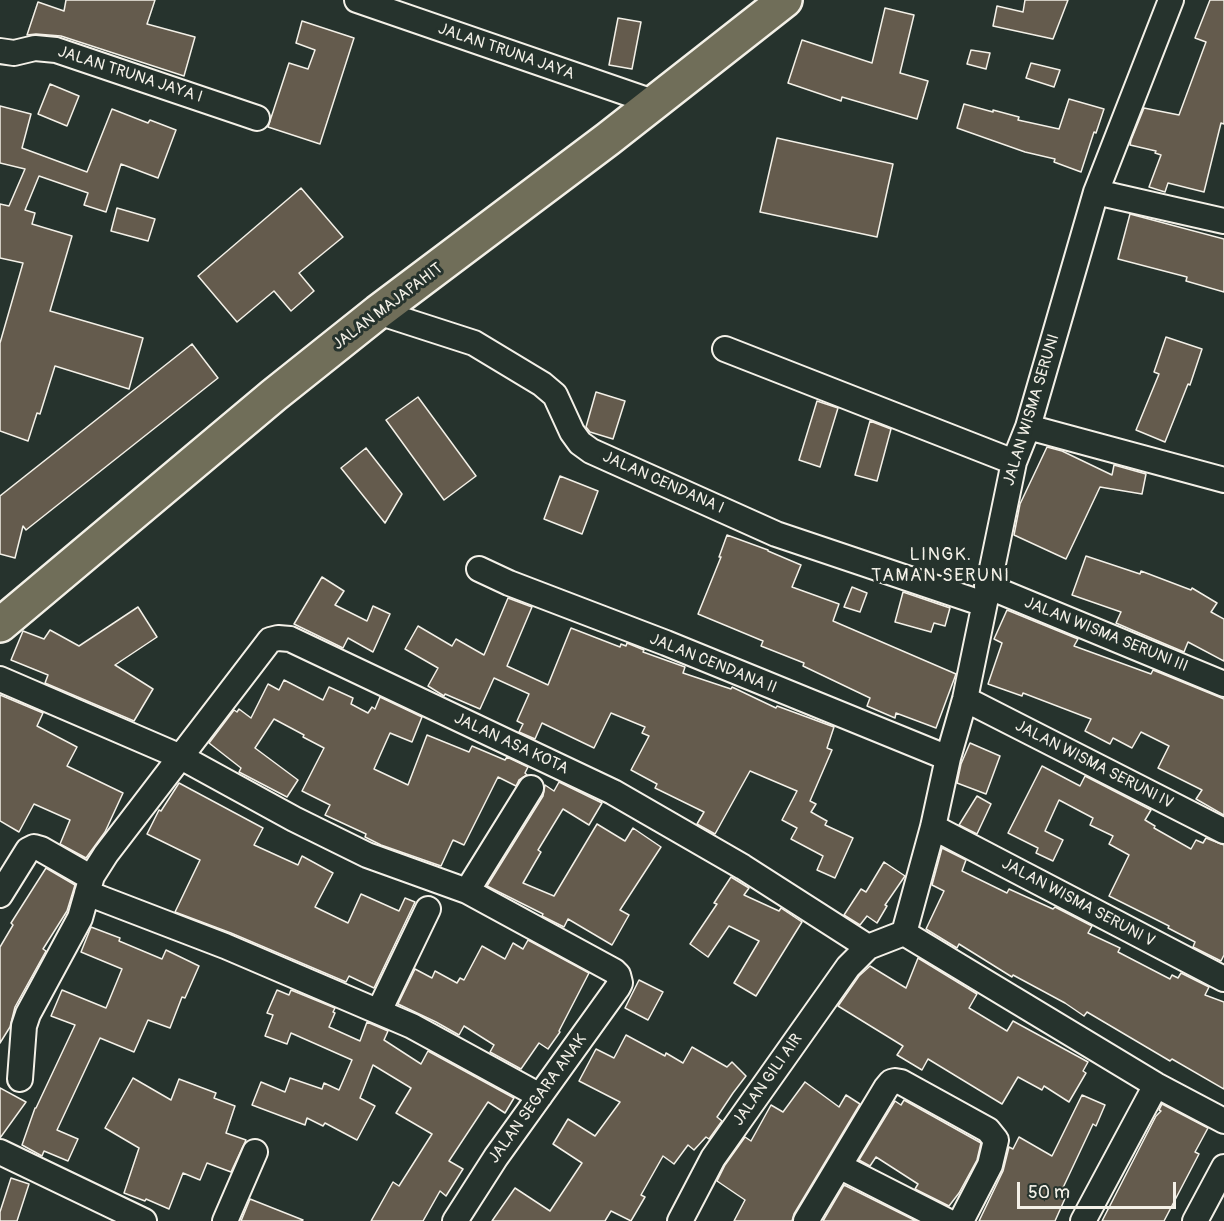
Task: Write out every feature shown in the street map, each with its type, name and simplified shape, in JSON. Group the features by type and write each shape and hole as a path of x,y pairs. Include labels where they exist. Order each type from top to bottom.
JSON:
{"main road":[{"name":"JALAN MAJAPAHIT","path":"0,626 274,395 378,312 656,103 785,0"}],"street":[{"name":"JALAN TRUNA JAYA","path":"357,0 656,103"},
{"name":"JALAN WISMA SERUNI","path":"904,933 965,699 1014,462 1028,428 1096,192 1171,0"},
{"name":"JALAN TRUNA JAYA I","path":"0,51 14,53 35,48 56,50 257,118"},
{"path":"1096,192 1224,221"},
{"name":"JALAN CENDANA I","path":"378,312 474,343 542,384 555,395 572,432 580,443 591,451 776,534 986,595"},
{"path":"725,349 1014,462"},
{"path":"1028,428 1224,480"},
{"name":"JALAN CENDANA II","path":"479,569 948,758"},
{"name":"JALAN WISMA SERUNI III","path":"986,595 1224,684"},
{"name":"JALAN ASA KOTA","path":"20,1079 24,1026 28,1014 80,918 87,881 270,640 278,638 290,639 613,792 743,867 868,947"},
{"path":"0,679 181,757 294,819 367,855 467,891 531,788"},
{"name":"JALAN WISMA SERUNI IV","path":"965,699 1224,831"},
{"name":"JALAN WISMA SERUNI V","path":"933,827 1224,979"},
{"path":"0,895 28,850 34,847 41,849 87,881 225,946 411,1026 540,1096"},
{"name":"JALAN SEGARA ANAK","path":"455,1221 496,1156 618,987 619,978 614,971 467,891"},
{"path":"379,1011 428,909"},
{"path":"868,947 904,933 1156,1085 1224,1121"},
{"name":"JALAN GILI AIR","path":"680,1221 712,1158 849,967 868,947"},
{"path":"806,1221 891,1082 901,1082 988,1130 996,1140 990,1165 961,1221"},
{"path":"1083,1221 1156,1085"},
{"path":"0,1152 135,1219"},
{"path":"225,1221 255,1152"},
{"path":"839,1166 947,1221"},
{"path":"1195,1221 1224,1167"}],"building":[{"path":"66,0 155,0 147,24 195,37 184,76 61,36 27,35 38,2 64,11"},
{"path":"1025,0 1068,0 1053,39 993,26 997,6 1023,12"},
{"path":"1210,0 1224,0 1224,124 1221,123 1204,192 1168,183 1165,192 1149,187 1161,155 1155,153 1156,151 1130,145 1131,140 1144,108 1179,115 1206,42 1195,38"},
{"path":"885,8 914,15 900,73 928,81 917,119 842,97 841,101 788,83 802,40 872,63"},
{"path":"618,18 641,22 632,69 609,65"},
{"path":"302,21 354,38 320,144 268,127 289,63 308,69 315,50 296,43"},
{"path":"971,50 990,53 986,69 967,64"},
{"path":"1031,63 1060,70 1054,87 1026,78"},
{"path":"50,84 79,96 67,126 38,114"},
{"path":"1069,99 1104,109 1081,172 1054,162 1055,159 1025,152 957,128 964,104 1059,129"},
{"path":"0,106 31,114 22,148 87,172 112,109 148,123 150,120 176,130 158,178 121,164 106,212 84,205 88,193 39,176 25,210 35,213 32,224 72,236 50,311 143,338 129,389 55,366 40,414 37,413 28,441 0,431 0,343 23,263 0,258 0,204 9,206 25,169 0,163"},
{"path":"777,138 893,164 877,237 760,212"},
{"path":"301,188 343,237 299,273 314,291 291,311 274,291 237,322 198,276"},
{"path":"117,208 155,219 148,241 111,231"},
{"path":"1130,214 1224,239 1224,292 1186,281 1187,277 1118,259"},
{"path":"1166,337 1202,349 1190,385 1188,384 1165,442 1136,430 1159,374 1154,372"},
{"path":"192,344 218,378 26,530 23,526 15,558 0,554 0,496"},
{"path":"596,392 625,401 613,439 590,432 586,427"},
{"path":"418,397 476,476 444,500 386,420"},
{"path":"817,401 838,408 820,467 799,460"},
{"path":"870,421 891,429 877,481 855,475"},
{"path":"1047,447 1062,451 1112,475 1114,465 1146,474 1142,494 1100,487 1066,559 1014,535 1020,504"},
{"path":"366,448 402,494 385,523 341,468"},
{"path":"560,476 598,491 582,534 544,519"},
{"path":"727,535 801,565 792,587 839,604 833,621 956,674 936,728 896,713 895,718 867,706 870,698 803,666 804,663 761,646 763,641 698,614 721,557 719,557"},
{"path":"1086,556 1140,574 1141,571 1191,590 1192,588 1217,603 1211,612 1224,619 1224,661 1188,642 1184,652 1132,630 1116,623 1121,612 1072,595"},
{"path":"322,577 344,591 335,605 367,621 373,606 390,614 373,652 348,638 343,648 294,624"},
{"path":"852,587 867,593 860,612 844,607"},
{"path":"903,592 950,608 945,626 934,623 931,632 895,622"},
{"path":"508,598 532,607 507,666 548,685 571,628 620,647 621,644 626,646 627,643 644,650 643,652 685,667 683,673 731,689 732,687 776,708 777,706 834,727 827,748 832,750 810,801 816,804 811,812 827,821 825,825 853,838 835,878 817,870 823,856 791,839 797,828 782,820 797,791 750,771 715,834 697,824 704,812 655,788 657,784 631,770 649,736 642,733 645,727 611,713 594,748 542,723 535,739 519,732 523,724 517,721 529,694 494,678 480,709 445,694 444,696 428,686 438,668 405,649 418,626 452,646 456,639 484,655"},
{"path":"138,607 157,637 115,665 153,689 134,721 45,683 48,675 11,660 23,631 44,639 50,630 79,646"},
{"path":"1007,610 1078,639 1074,646 1151,674 1153,670 1224,699 1224,815 1196,799 1202,790 1158,768 1169,746 1141,732 1132,748 1113,738 1110,744 1085,731 1091,719 1023,693 1022,696 988,684 1002,643 994,639"},
{"path":"284,680 323,700 329,687 353,698 351,704 368,713 372,707 375,709 380,697 422,717 412,742 390,733 374,769 408,785 427,735 469,752 472,746 505,760 507,757 528,767 525,773 527,775 519,780 516,786 498,777 464,845 453,840 441,866 381,845 365,837 366,834 325,815 330,805 302,791 324,748 303,737 304,735 274,719 255,748 298,780 287,797 239,772 241,768 209,743 234,710 237,712 239,709 251,718 268,684 279,690"},
{"path":"0,695 43,713 37,726 77,747 67,766 123,793 105,832 86,858 60,844 70,820 34,804 19,832 0,821"},
{"path":"970,743 1000,756 986,794 957,783 961,764"},
{"path":"1042,766 1080,786 1085,776 1151,810 1145,820 1155,826 1154,828 1191,849 1196,840 1203,843 1206,838 1224,845 1224,955 1221,961 1193,947 1195,942 1168,928 1169,926 1109,896 1129,855 1109,844 1113,836 1090,825 1093,818 1059,800 1045,831 1063,840 1053,861 1036,853 1038,848 1008,833"},
{"path":"559,782 602,803 589,825 563,809 538,850 541,852 523,883 554,896 597,824 625,841 633,828 661,847 620,910 629,915 612,945 568,919 564,927 487,886 543,796 545,785 554,791"},
{"path":"179,783 263,828 254,845 298,865 302,856 333,873 315,907 348,923 361,894 399,911 405,898 415,902 374,988 349,976 346,982 175,912 200,860 147,834 159,810 161,811"},
{"path":"977,796 991,804 977,834 959,825"},
{"path":"942,848 966,860 962,871 1007,893 1009,889 1053,909 1055,907 1092,926 1088,933 1120,948 1118,952 1170,979 1172,975 1178,978 1181,973 1209,987 1205,995 1224,1002 1224,1089 1172,1059 1170,1061 1087,1012 1084,1016 1065,1003 1013,975 1012,977 959,944 957,948 926,929 944,891 932,885"},
{"path":"884,862 905,876 885,905 887,906 877,923 867,916 860,925 844,915 861,889 866,892"},
{"path":"46,868 75,885 67,911 43,949 46,951 15,1007 10,1027 0,1043 0,947 13,925 11,923"},
{"path":"731,877 749,888 744,895 779,911 781,908 802,922 756,996 734,983 759,941 729,926 708,957 690,944 717,904 714,903"},
{"path":"91,927 120,938 119,941 162,959 166,950 199,966 185,998 182,997 170,1028 148,1020 134,1052 100,1038 57,1130 78,1139 68,1161 44,1151 42,1156 22,1145 35,1108 75,1025 51,1016 62,990 106,1008 122,969 81,952"},
{"path":"528,940 589,973 560,1032 548,1049 539,1043 521,1069 490,1052 494,1045 464,1026 459,1035 398,1004 415,969 432,978 435,971 457,983 460,978 464,980 482,946 505,959 513,943 523,949"},
{"path":"918,958 977,994 969,1008 1007,1031 1013,1021 1088,1062 1083,1071 1086,1073 1069,1102 1044,1086 1042,1090 1018,1077 1002,1104 928,1059 922,1070 897,1055 903,1046 838,1006 859,976 870,966 906,988"},
{"path":"639,980 663,992 648,1020 625,1008"},
{"path":"277,990 289,995 291,990 335,1008 329,1027 360,1041 367,1022 388,1031 384,1040 421,1064 428,1051 514,1098 505,1113 488,1102 449,1161 463,1169 446,1196 440,1191 423,1221 371,1221 393,1182 399,1186 432,1134 396,1113 411,1088 373,1065 360,1098 375,1106 357,1140 325,1123 323,1126 307,1118 305,1125 252,1105 261,1082 285,1092 290,1078 322,1089 324,1083 339,1090 352,1060 291,1033 287,1044 265,1036 273,1015 267,1013"},
{"path":"626,1035 683,1063 692,1047 727,1067 732,1062 746,1076 717,1117 722,1121 709,1139 706,1137 694,1150 688,1145 674,1164 663,1156 641,1195 645,1197 631,1221 611,1211 605,1221 492,1221 515,1188 550,1211 582,1163 553,1144 568,1119 595,1136 620,1102 579,1081 596,1049 614,1058"},
{"path":"133,1078 171,1100 179,1079 216,1093 214,1098 235,1106 226,1133 246,1140 231,1172 207,1163 200,1180 183,1173 169,1209 124,1193 139,1148 105,1128"},
{"path":"805,1082 839,1107 846,1095 860,1104 792,1221 734,1221 745,1200 717,1181 725,1165 745,1137 751,1141 771,1105 783,1112"},
{"path":"0,1088 26,1102 0,1138"},
{"path":"1082,1095 1105,1105 1096,1126 1093,1124 1061,1192 1067,1194 1055,1221 979,1221 1003,1171 1009,1147 1013,1149 1019,1137 1052,1156"},
{"path":"904,1100 981,1143 977,1160 949,1206 915,1189 918,1184 876,1157 870,1166 859,1160 895,1101 901,1105"},
{"path":"1162,1104 1208,1128 1195,1152 1199,1154 1164,1221 1102,1221 1156,1116 1161,1111 1159,1110"},
{"path":"11,1178 29,1184 17,1221 0,1221 0,1212"},
{"path":"844,1185 916,1221 823,1221"},
{"path":"250,1199 303,1220 241,1221"}],"district":[{"name":"LINGK. TAMAN SERUNI","path":"941,565"}]}
